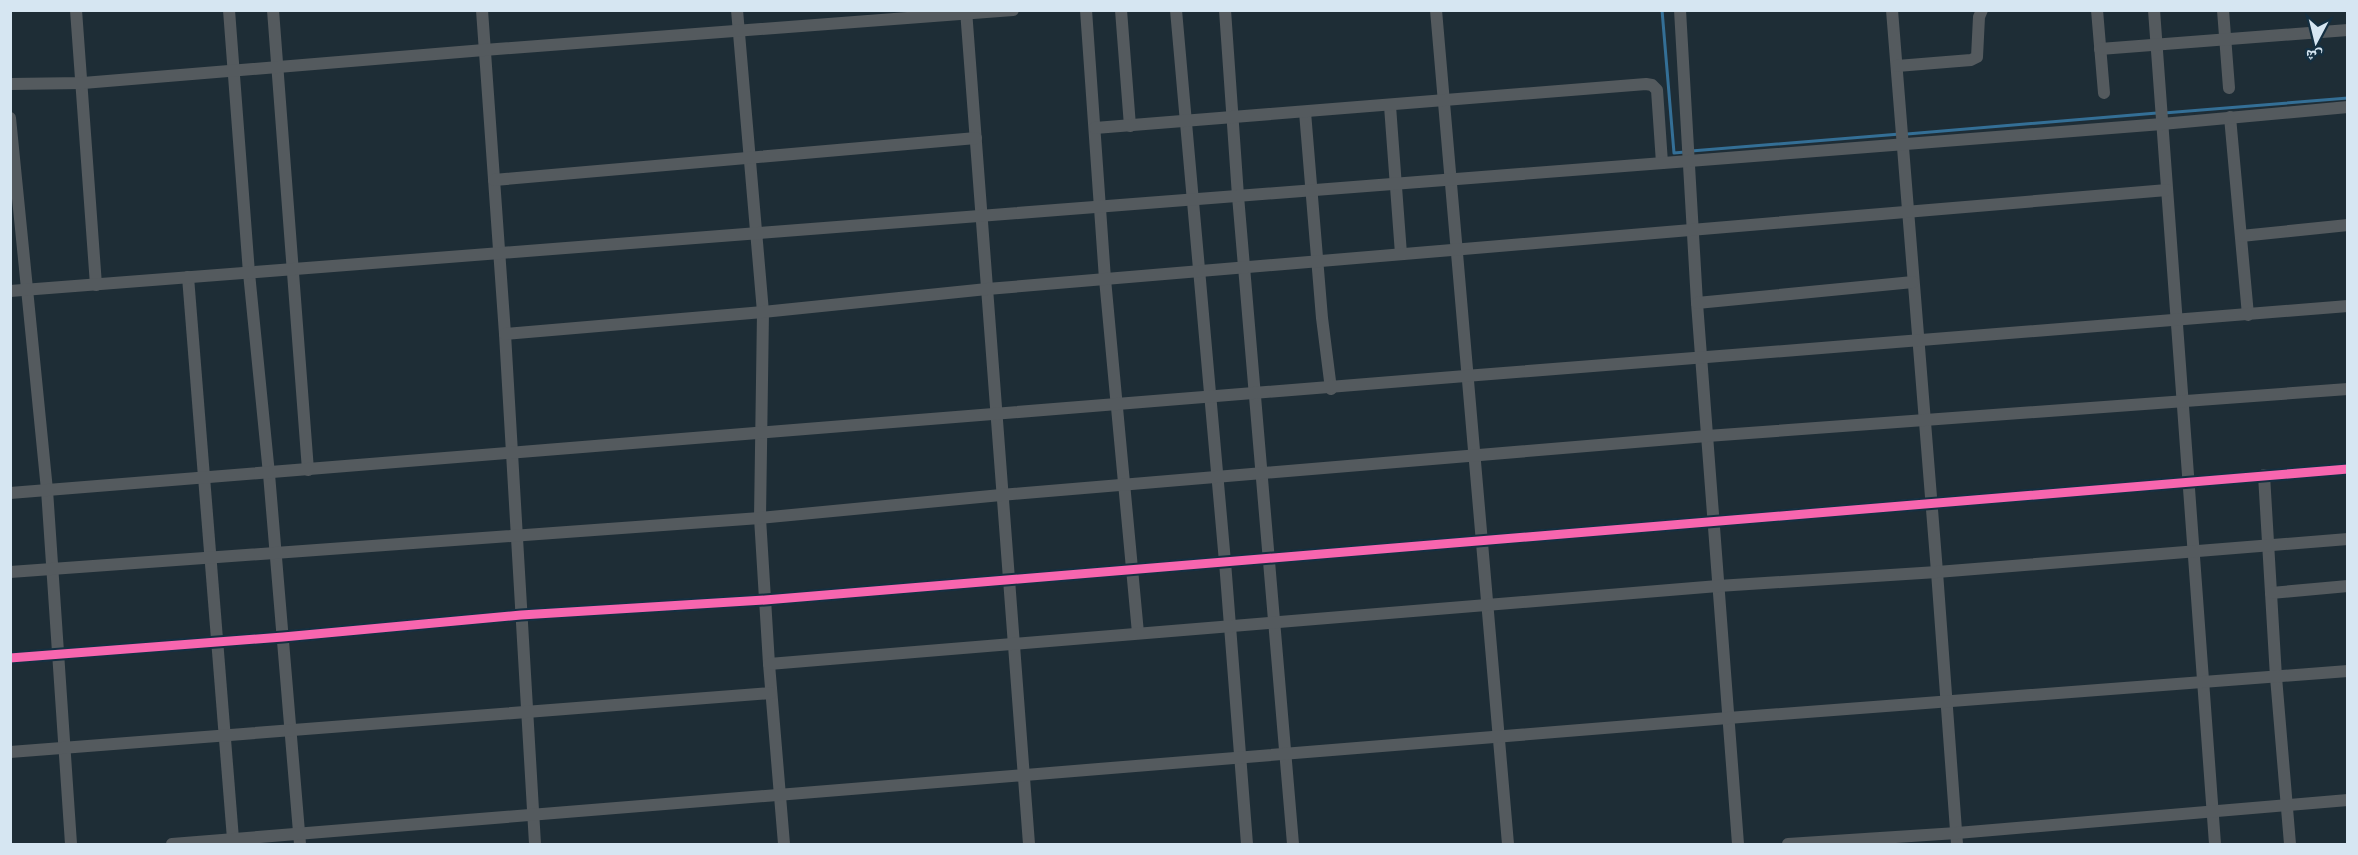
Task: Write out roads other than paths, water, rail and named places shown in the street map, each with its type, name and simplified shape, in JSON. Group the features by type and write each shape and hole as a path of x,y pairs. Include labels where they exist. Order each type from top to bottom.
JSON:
{"street":[{"path":"76,10 96,285"},
{"path":"229,10 249,273 269,474 300,839"},
{"path":"273,10 308,470"},
{"path":"482,10 505,334 535,844"},
{"path":"737,10 763,312 760,518 768,664 784,844"},
{"path":"10,84 83,83 234,69 1013,10"},
{"path":"1086,10 1105,279 1138,633"},
{"path":"1121,10 1130,126"},
{"path":"1176,10 1225,562 1247,844"},
{"path":"1226,10 1238,196 1293,844"},
{"path":"1436,10 1508,844"},
{"path":"1680,10 1697,303 1738,844"},
{"path":"1892,10 1957,839"},
{"path":"1898,66 1971,60 1977,57 1978,17 1982,10"},
{"path":"2097,10 2104,93"},
{"path":"2154,10 2216,844"},
{"path":"2223,10 2229,88"},
{"path":"966,12 1029,844"},
{"path":"2100,49 2348,30"},
{"path":"1095,128 1652,85 1657,90 1662,163"},
{"path":"1390,106 1401,254"},
{"path":"10,291 2162,124 2348,106"},
{"path":"1305,112 1331,389"},
{"path":"2230,117 2248,315"},
{"path":"10,118 46,490 71,844"},
{"path":"494,180 975,138"},
{"path":"505,334 763,312 987,289 2167,190"},
{"path":"2241,237 2348,225"},
{"path":"188,277 233,839"},
{"path":"1697,303 1913,282"},
{"path":"10,493 205,480 512,453 760,435 2348,306"},
{"path":"10,572 760,518 1001,495 1707,436 1924,422 2348,389"},
{"path":"10,658 283,638 521,615 765,600 2348,469"},
{"path":"2264,475 2276,677 2290,844"},
{"path":"768,664 1718,586 1937,572 2348,539"},
{"path":"2271,593 2348,586"},
{"path":"172,844 233,839 300,839 533,815 1728,718 2348,671"},
{"path":"10,752 771,693"},
{"path":"1788,844 1957,839 2348,800"}],"waterway":[{"path":"1662,10 1674,153 1685,152"},
{"path":"2164,113 2348,98"},
{"path":"1907,134 2157,113"},
{"path":"1691,151 1900,134"}]}
